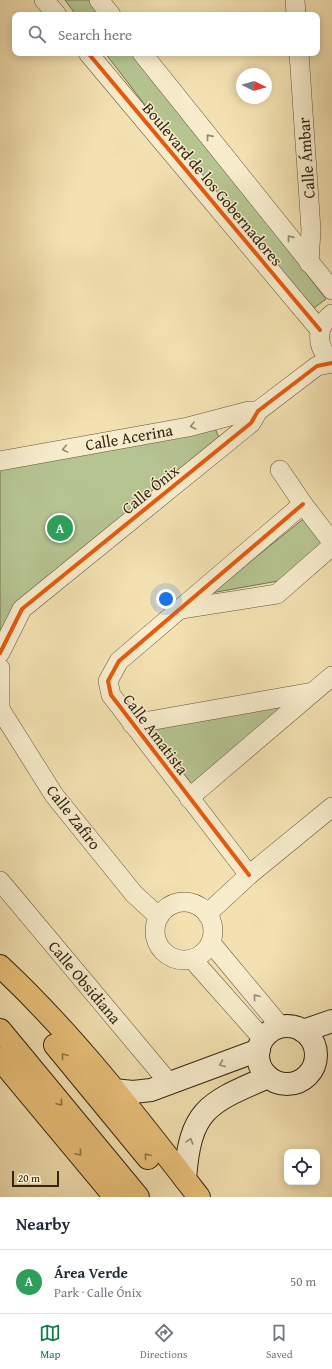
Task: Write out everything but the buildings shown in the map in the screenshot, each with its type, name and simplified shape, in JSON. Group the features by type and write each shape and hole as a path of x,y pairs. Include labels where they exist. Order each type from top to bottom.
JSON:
{"highway":[{"path":"0,966 49,1015 113,1090 183,1188"},
{"path":"0,979 183,1188 199,1197"},
{"path":"0,1030 138,1197"},
{"path":"0,1059 115,1197"}],"main road":[{"path":"303,1031 332,1021"},
{"path":"113,1090 132,1092 151,1090 170,1084 261,1045 274,1029 281,1027 297,1027 303,1031 324,1059 304,1078 296,1083 286,1084 276,1082 268,1077 260,1065 261,1045"},
{"path":"183,1188 190,1141 203,1115 214,1104 227,1095 268,1077"}],"street":[{"path":"44,0 54,12"},
{"path":"99,0 109,12"},
{"path":"295,0 296,12"},
{"name":"Boulevard de los Gobernadores","path":"90,56 320,337 327,364"},
{"name":"Boulevard de los Gobernadores","path":"144,56 332,290"},
{"name":"Calle Ámbar","path":"299,56 311,230 309,263"},
{"path":"320,337 324,322 332,314"},
{"name":"Calle Ónix","path":"0,652 22,609 250,423 258,410 327,364"},
{"name":"Calle Acerina","path":"0,461 188,427 258,410"},
{"path":"218,419 226,424 228,432 226,443"},
{"path":"280,470 303,504 332,542"},
{"name":"Calle Amatista","path":"249,875 132,724 111,695 108,681 119,661 303,504"},
{"path":"181,609 277,594 332,546"},
{"path":"0,668 0,709"},
{"name":"Calle Amatista","path":"189,798 332,676"},
{"name":"Calle Amatista","path":"132,724 314,691"},
{"name":"Calle Zafiro","path":"0,709 54,794 134,894 159,917"},
{"path":"207,914 249,875 332,807"},
{"name":"Calle Obsidiana","path":"0,881 170,1084"},
{"path":"182,902 191,903 200,907 207,914 212,923 213,933 211,943 206,950 192,960 182,960 172,958 161,949 155,936 155,926 159,917 165,910 173,904 182,902"},
{"path":"211,943 281,1027"},
{"path":"192,960 261,1045"}],"green space":[{"path":"65,0 94,0 104,12 74,12"},
{"path":"107,56 138,56 326,299 306,314"},
{"path":"215,428 219,438 36,596 0,647 0,463"},
{"path":"307,516 324,541 278,581 211,593"},
{"path":"296,702 191,784 151,728"}],"cycle path":[{"path":"91,56 320,330"},
{"path":"0,653 22,609 251,423 258,411 317,366 332,363"},
{"path":"249,875 111,695 108,681 119,661 303,504"}],"place":[{"name":"Área Verde","path":"60,528"}]}
